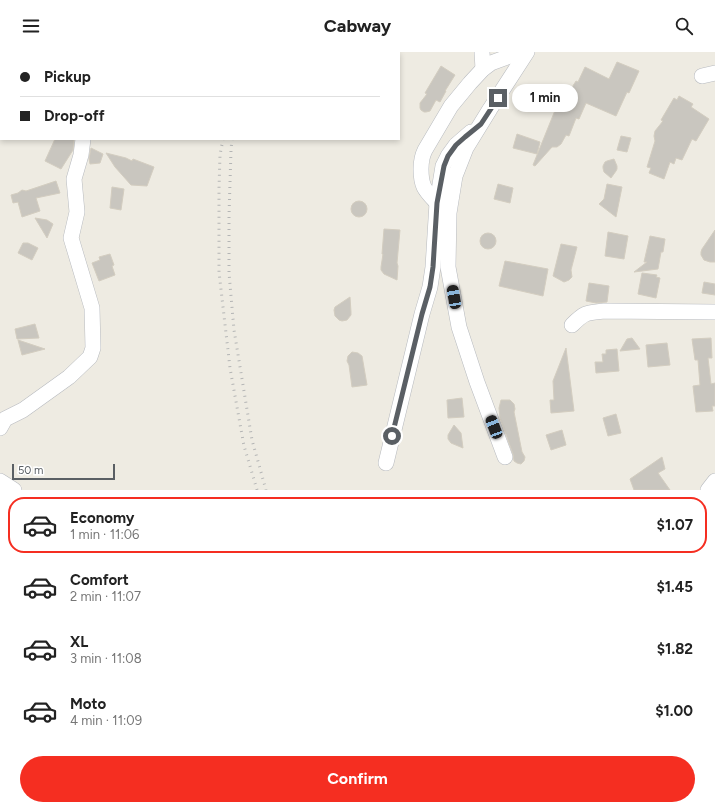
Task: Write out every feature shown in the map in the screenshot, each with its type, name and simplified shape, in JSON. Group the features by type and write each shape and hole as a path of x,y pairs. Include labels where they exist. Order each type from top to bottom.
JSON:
{"street":[{"path":"482,52 483,69"},
{"path":"437,203 423,186 421,178 422,157 452,106 483,69 491,63 521,52"},
{"path":"505,457 477,382 459,327 448,267 449,213 455,176 466,148 527,52"},
{"path":"386,463 422,314 430,287 433,267 437,203 444,166 448,156 456,145 481,124"},
{"path":"0,428 5,420 23,410 69,377 90,357 93,348 92,308 71,238 77,212 74,179 81,155 83,140"},
{"path":"572,325 584,315 604,311 715,312"},
{"path":"708,490 715,480"},
{"path":"0,481 14,490"}],"building":[{"path":"617,62 639,71 616,116 586,103 579,119 576,118 569,136 566,135 561,144 557,147 552,147 535,166 533,165 558,103 560,104 565,93 571,89 576,81 578,82 585,67 609,79"},
{"path":"441,66 455,75 440,102 436,100 430,111 424,112 420,108 420,103 427,94 425,93"},
{"path":"679,96 693,104 691,107 709,119 696,141 692,139 682,160 676,158 674,164 670,162 664,179 649,173 651,168 647,167 655,141 655,131 663,121 661,120 674,98 677,100"},
{"path":"517,134 540,142 537,154 513,148"},
{"path":"621,136 631,138 627,152 617,150"},
{"path":"55,140 74,140 73,150 61,169 45,161"},
{"path":"91,148 103,154 100,163 90,164 89,159"},
{"path":"106,153 132,161 133,159 154,167 147,186 131,185 115,167"},
{"path":"614,159 617,169 611,178 604,172 603,166 605,162"},
{"path":"56,181 60,193 36,198 40,211 22,217 18,202 13,203 11,195 22,190 26,191"},
{"path":"498,184 513,188 510,203 494,199"},
{"path":"607,184 622,187 616,217 599,204 604,199"},
{"path":"112,187 124,189 121,210 110,208"},
{"path":"359,201 365,203 367,209 365,215 359,217 353,215 351,209 353,203"},
{"path":"35,218 47,220 53,224 47,238"},
{"path":"384,229 400,230 397,280 384,274 381,270"},
{"path":"715,230 715,262 710,262 704,260 701,252"},
{"path":"608,232 628,236 624,259 605,256"},
{"path":"488,233 494,235 496,241 494,247 488,249 482,247 480,241 482,235"},
{"path":"650,236 665,239 658,269 634,272 647,262 644,262"},
{"path":"23,243 28,243 38,248 32,260 18,253"},
{"path":"561,244 577,247 571,270 572,277 564,282 553,276"},
{"path":"110,254 114,265 112,266 115,275 99,281 92,263 100,260 99,257"},
{"path":"505,261 548,269 543,296 499,286"},
{"path":"642,273 657,275 656,277 660,278 656,298 638,294"},
{"path":"704,282 715,284 715,295 702,293"},
{"path":"589,283 609,286 607,302 596,303 586,301"},
{"path":"350,297 351,315 347,320 339,320 335,316 335,307"},
{"path":"35,324 39,338 17,339 15,329"},
{"path":"632,338 640,349 620,351 627,339"},
{"path":"711,338 712,358 708,358 711,384 715,383 715,406 712,406 713,411 696,412 693,386 700,385 698,360 695,360 692,339"},
{"path":"18,340 45,349 22,355"},
{"path":"667,343 670,365 648,367 646,345"},
{"path":"566,348 574,411 551,413 550,400 554,400 553,381"},
{"path":"617,349 619,371 596,373 595,362 603,362 602,354 606,354 606,350"},
{"path":"352,352 358,353 362,356 367,385 352,387 349,365 347,361 348,356"},
{"path":"462,398 464,417 448,418 447,400"},
{"path":"501,400 510,400 514,404 514,412 522,452 525,457 521,464 514,461 513,454 500,418 499,408"},
{"path":"616,414 621,433 608,436 603,418"},
{"path":"454,425 461,433 463,448 451,443 448,439 448,435"},
{"path":"562,430 566,445 551,450 546,435"},
{"path":"662,457 665,469 658,473 670,490 634,490 630,479"}],"railway":[{"path":"223,140 220,155 219,188 219,272 230,368 244,446 257,490"},
{"path":"232,140 229,215 229,273 234,330 252,440 266,490"}],"route":[{"path":"392,436 430,287 433,267 437,203 444,166 448,156 456,145 481,124 498,98"}]}
